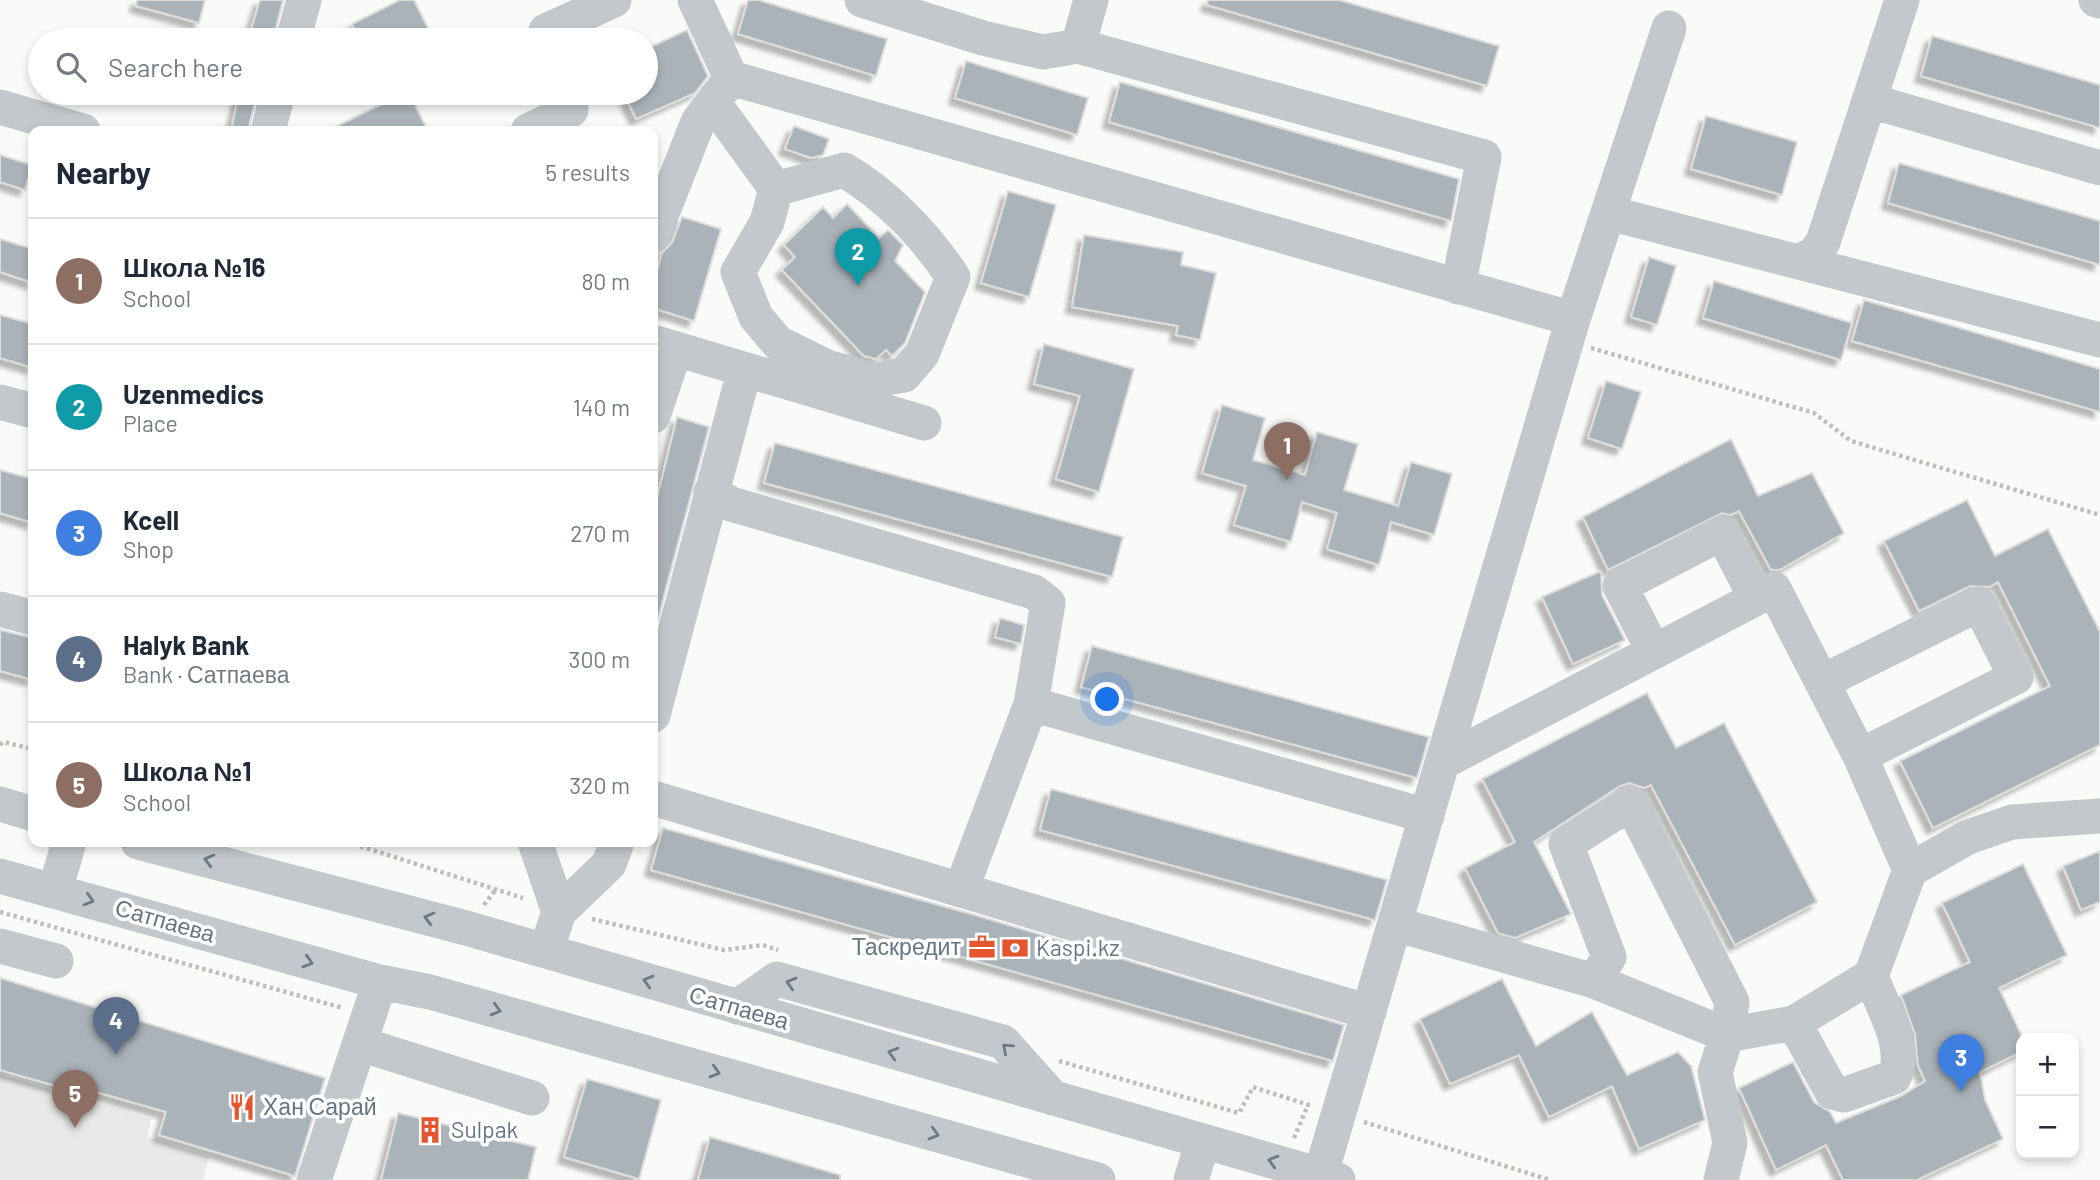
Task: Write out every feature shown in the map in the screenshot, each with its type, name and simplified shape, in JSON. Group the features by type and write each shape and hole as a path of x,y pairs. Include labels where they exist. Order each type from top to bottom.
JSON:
{"street":[{"path":"296,28 304,0"},
{"path":"553,28 614,0"},
{"path":"695,0 722,90 776,189 768,222 737,272 756,317 778,343 827,367 874,380 904,375 922,354 953,277 937,252 868,184 844,170 776,189"},
{"path":"862,0 983,38 1043,52 1078,46 1485,157 1458,287"},
{"path":"1078,46 1091,0"},
{"path":"1797,262 1814,254 1823,242 1902,0"},
{"path":"1326,1178 1369,1012 1570,330 1669,27"},
{"path":"658,223 698,122 722,90"},
{"path":"722,90 1458,287 1570,330"},
{"path":"1871,101 2100,168"},
{"path":"269,126 275,105"},
{"path":"537,126 571,110 570,105"},
{"path":"0,107 66,126"},
{"path":"1609,213 2100,340"},
{"path":"658,384 664,346 744,372 924,423"},
{"path":"658,696 744,372"},
{"path":"0,402 28,410"},
{"path":"711,492 731,504 1034,592 1048,603 1031,704 961,890"},
{"path":"1654,652 1620,586 1722,533 1756,598"},
{"path":"1443,762 1774,589 1860,756 1910,870"},
{"path":"1822,682 1979,604 2016,677 1860,756"},
{"path":"0,610 28,617"},
{"path":"1031,704 1427,816"},
{"path":"658,799 1369,1012"},
{"path":"1594,981 1609,957 1566,844 1631,803 1732,1002 1727,1035 1715,1072 1730,1143 1721,1180"},
{"path":"0,804 28,812"},
{"path":"1395,924 1594,981 1727,1035 1794,1023 1871,976 1910,870 1968,836 2012,822 2100,816"},
{"path":"55,891 68,847"},
{"name":"Сатпаева","path":"157,847 546,951 1326,1178"},
{"path":"537,847 559,912"},
{"path":"546,951 559,912 610,864 615,847"},
{"name":"Сатпаева","path":"0,876 380,982 430,992 1098,1180"},
{"path":"0,946 56,961"},
{"path":"1794,1023 1832,1092 1844,1096 1894,1077 1900,1065 1897,1044 1871,976"},
{"path":"314,1180 380,982"},
{"path":"365,1029 532,1098"},
{"path":"1191,1180 1203,1141"}],"path":[{"path":"1570,330 1814,413 1851,441 2100,515"},
{"path":"1,743 28,748"},
{"path":"0,912 365,1029"}],"shaded area":[{"path":"0,1075 151,1119 148,1137 209,1157 203,1180 0,1180"}],"building":[{"path":"137,0 205,0 199,23 136,6"},
{"path":"260,0 283,0 276,28 252,28"},
{"path":"400,0 414,0 428,28 354,28 352,24"},
{"path":"748,0 758,0 887,39 876,76 738,34"},
{"path":"1208,0 1339,0 1499,46 1487,86 1207,5"},
{"path":"687,30 708,76 695,93 636,119 630,105 658,105 658,43"},
{"path":"1932,36 2100,85 2100,128 1921,76"},
{"path":"966,61 1088,98 1077,135 955,98"},
{"path":"1120,82 1459,179 1451,221 1109,122"},
{"path":"236,105 254,105 249,126 232,126"},
{"path":"380,105 415,105 426,126 337,126"},
{"path":"1706,116 1797,142 1782,195 1691,169"},
{"path":"794,126 829,139 823,155 811,158 785,149"},
{"path":"0,155 28,164 25,190 0,182"},
{"path":"1899,163 2100,221 2100,265 1888,203"},
{"path":"1008,191 1056,205 1029,297 981,283"},
{"path":"847,204 879,238 888,230 903,245 895,261 925,292 905,343 892,356 886,350 876,359 864,356 782,270 795,257 784,245 823,207 833,218"},
{"path":"682,217 721,229 694,321 658,310 658,268 662,253 672,243"},
{"path":"1084,235 1183,252 1181,265 1216,273 1200,340 1176,335 1178,326 1072,307"},
{"path":"0,239 28,247 28,281 0,272"},
{"path":"1649,257 1676,266 1657,325 1631,317"},
{"path":"1714,281 1852,323 1841,360 1703,318"},
{"path":"1864,300 2100,369 2100,412 1852,341"},
{"path":"0,315 28,323 28,366 0,358"},
{"path":"1044,344 1134,369 1099,492 1056,479 1080,396 1034,384"},
{"path":"1606,381 1641,392 1622,449 1588,438"},
{"path":"1222,405 1265,418 1253,460 1305,475 1317,432 1358,444 1344,490 1398,506 1411,462 1452,474 1434,535 1391,522 1379,565 1327,549 1337,513 1302,502 1291,542 1234,525 1246,486 1202,473"},
{"path":"677,417 709,427 658,618 658,494"},
{"path":"1731,439 1758,496 1812,473 1844,533 1779,570 1771,570 1739,511 1730,515 1722,513 1608,570 1583,517"},
{"path":"775,443 1123,537 1112,577 764,483"},
{"path":"0,470 28,478 28,521 0,513"},
{"path":"1967,500 1995,556 2048,529 2100,632 2100,745 1933,828 1900,761 2050,686 1998,582 1989,587 1970,586 1919,611 1884,541"},
{"path":"1601,571 1602,595 1625,640 1573,664 1542,597"},
{"path":"1000,618 1024,625 1021,644 995,637"},
{"path":"0,630 28,637 28,679 0,671"},
{"path":"1092,646 1429,737 1417,778 1081,687"},
{"path":"1647,693 1676,748 1724,723 1817,902 1735,945 1651,785 1644,788 1630,783 1620,786 1534,842 1571,914 1515,938 1498,933 1465,868 1515,842 1482,779"},
{"path":"1051,789 1387,880 1375,920 1040,830"},
{"path":"663,828 978,916 1344,1025 1333,1061 651,870"},
{"path":"2100,851 2100,902 2081,910 2063,866"},
{"path":"2023,864 2067,955 1999,988 2021,1033 2016,1033 2016,1054 1980,1072 1985,1100 2003,1139 1917,1180 1843,1180 1826,1145 1776,1170 1739,1088 1793,1062 1814,1102 1830,1112 1836,1123 1901,1096 1925,1081 1918,1065 1915,1034 1901,995 1970,962 1942,903"},
{"path":"0,978 325,1078 295,1176 159,1135 166,1112 58,1081 56,1086 0,1070"},
{"path":"1502,979 1536,1046 1592,1012 1627,1075 1678,1052 1691,1066 1705,1120 1639,1149 1612,1086 1549,1117 1519,1055 1450,1084 1420,1019"},
{"path":"587,1079 661,1100 639,1179 564,1157"},
{"name":"Sulpak","path":"398,1113 536,1147 528,1180 381,1180"},
{"path":"710,1137 840,1175 840,1180 698,1180"}],"place":[{"name":"Uzenmedics","path":"858,286"},
{"name":"Школа №16","path":"1287,480"},
{"name":"Таскредит","path":"982,947"},
{"name":"Kaspi.kz","path":"1015,948"},
{"name":"Halyk Bank","path":"116,1055"},
{"name":"Kcell","path":"1961,1092"},
{"name":"Хан Сарай","path":"242,1107"},
{"name":"Школа №1","path":"75,1128"},
{"name":"Sulpak","path":"430,1130"}]}
